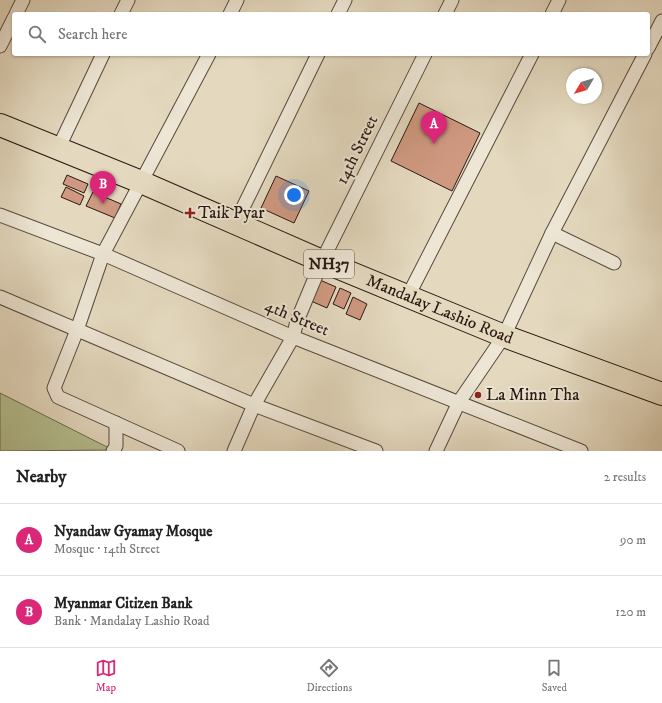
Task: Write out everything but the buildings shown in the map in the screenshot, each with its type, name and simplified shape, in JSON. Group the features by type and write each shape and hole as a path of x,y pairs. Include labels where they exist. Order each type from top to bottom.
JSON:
{"highway":[{"name":"Mandalay Lashio Road","path":"0,125 141,182 322,261 504,336 662,394"}],"street":[{"path":"17,12 23,0"},
{"path":"122,12 128,0"},
{"path":"231,12 237,0"},
{"path":"339,12 345,0"},
{"path":"446,12 452,0"},
{"path":"553,12 559,0"},
{"path":"650,44 662,21"},
{"path":"0,46 12,22"},
{"path":"58,149 102,56"},
{"path":"178,451 58,397 54,388 77,330 103,254 208,56"},
{"path":"235,224 317,56"},
{"name":"14th Street","path":"234,451 254,405 293,337 322,261 424,56"},
{"path":"408,296 531,56"},
{"path":"436,451 459,402 504,336 552,233 644,56"},
{"name":"4th Street","path":"0,215 103,254 293,337 581,451"},
{"path":"552,233 614,263"},
{"path":"0,297 254,405 376,451"},
{"path":"113,451 116,446 116,423"}],"green space":[{"path":"0,393 113,450 0,451"}],"place":[{"name":"Nyandaw Gyamay Mosque","path":"434,144"},
{"name":"Myanmar Citizen Bank","path":"103,204"},
{"name":"Taik Pyar","path":"190,213"},
{"name":"La Minn Tha","path":"478,395"}]}
